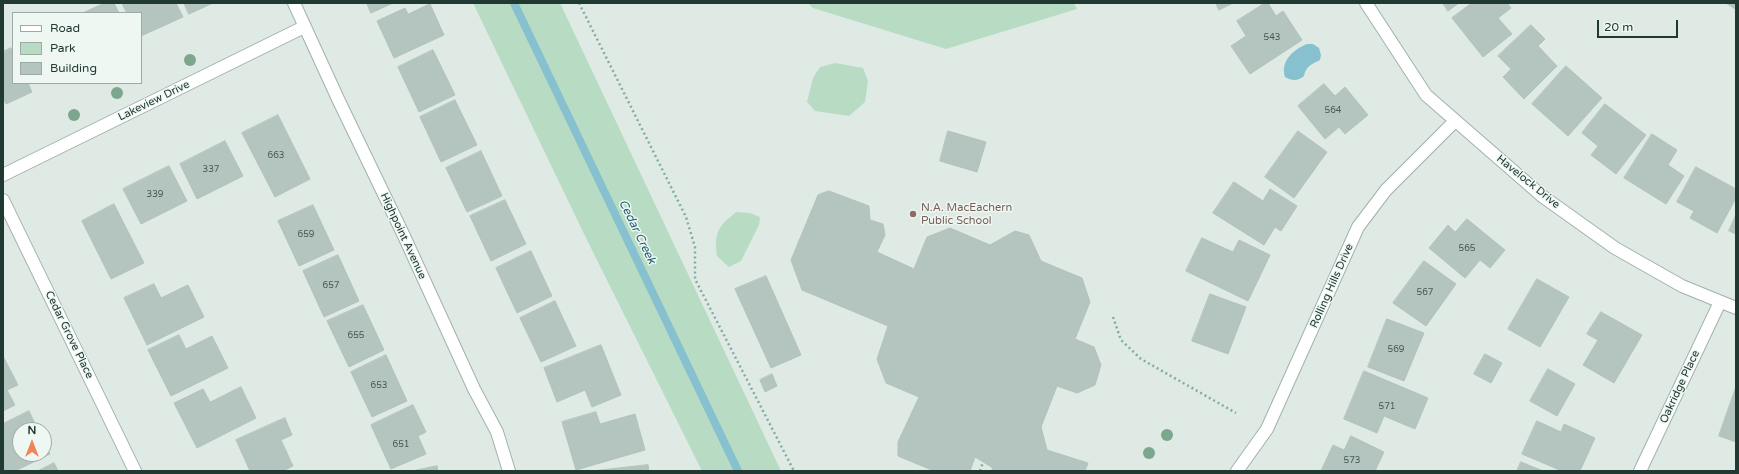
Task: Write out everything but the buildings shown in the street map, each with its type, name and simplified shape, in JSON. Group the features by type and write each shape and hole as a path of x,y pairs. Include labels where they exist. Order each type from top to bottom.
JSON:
{"street":[{"name":"Highpoint Avenue","path":"294,3 304,27 404,236 474,389 497,432 509,471"},
{"name":"Havelock Drive","path":"1366,3 1426,95 1542,196 1606,243 1682,286 1736,308"},
{"name":"Lakeview Drive","path":"3,175 304,27"},
{"name":"Rolling Hills Drive","path":"1237,471 1267,429 1358,227 1386,190 1455,121"},
{"name":"Cedar Grove Place","path":"3,200 134,471"},
{"name":"Oakridge Place","path":"1640,471 1720,302"}],"path":[{"path":"579,3 686,217 695,247 695,279 794,471"},
{"path":"1113,317 1121,340 1141,359 1236,413"},
{"path":"980,471 983,462"}],"green space":[{"path":"473,3 560,3 781,471 702,471 586,238"},
{"path":"808,3 1074,3 1077,9 946,49 813,8"},
{"path":"835,63 863,68 868,81 865,102 849,116 815,111 807,102 813,78 820,67"},
{"path":"736,212 750,213 760,217 759,225 741,261 729,267 717,256 716,241 721,226"}],"water":[{"path":"1307,44 1313,44 1319,48 1321,55 1320,60 1310,66 1306,70 1304,76 1297,80 1285,77 1284,66 1289,56 1297,49"}],"waterway":[{"name":"Cedar Creek","path":"514,3 738,471"}],"place":[{"name":"N.A. MacEachern Public School","path":"913,214"}]}
